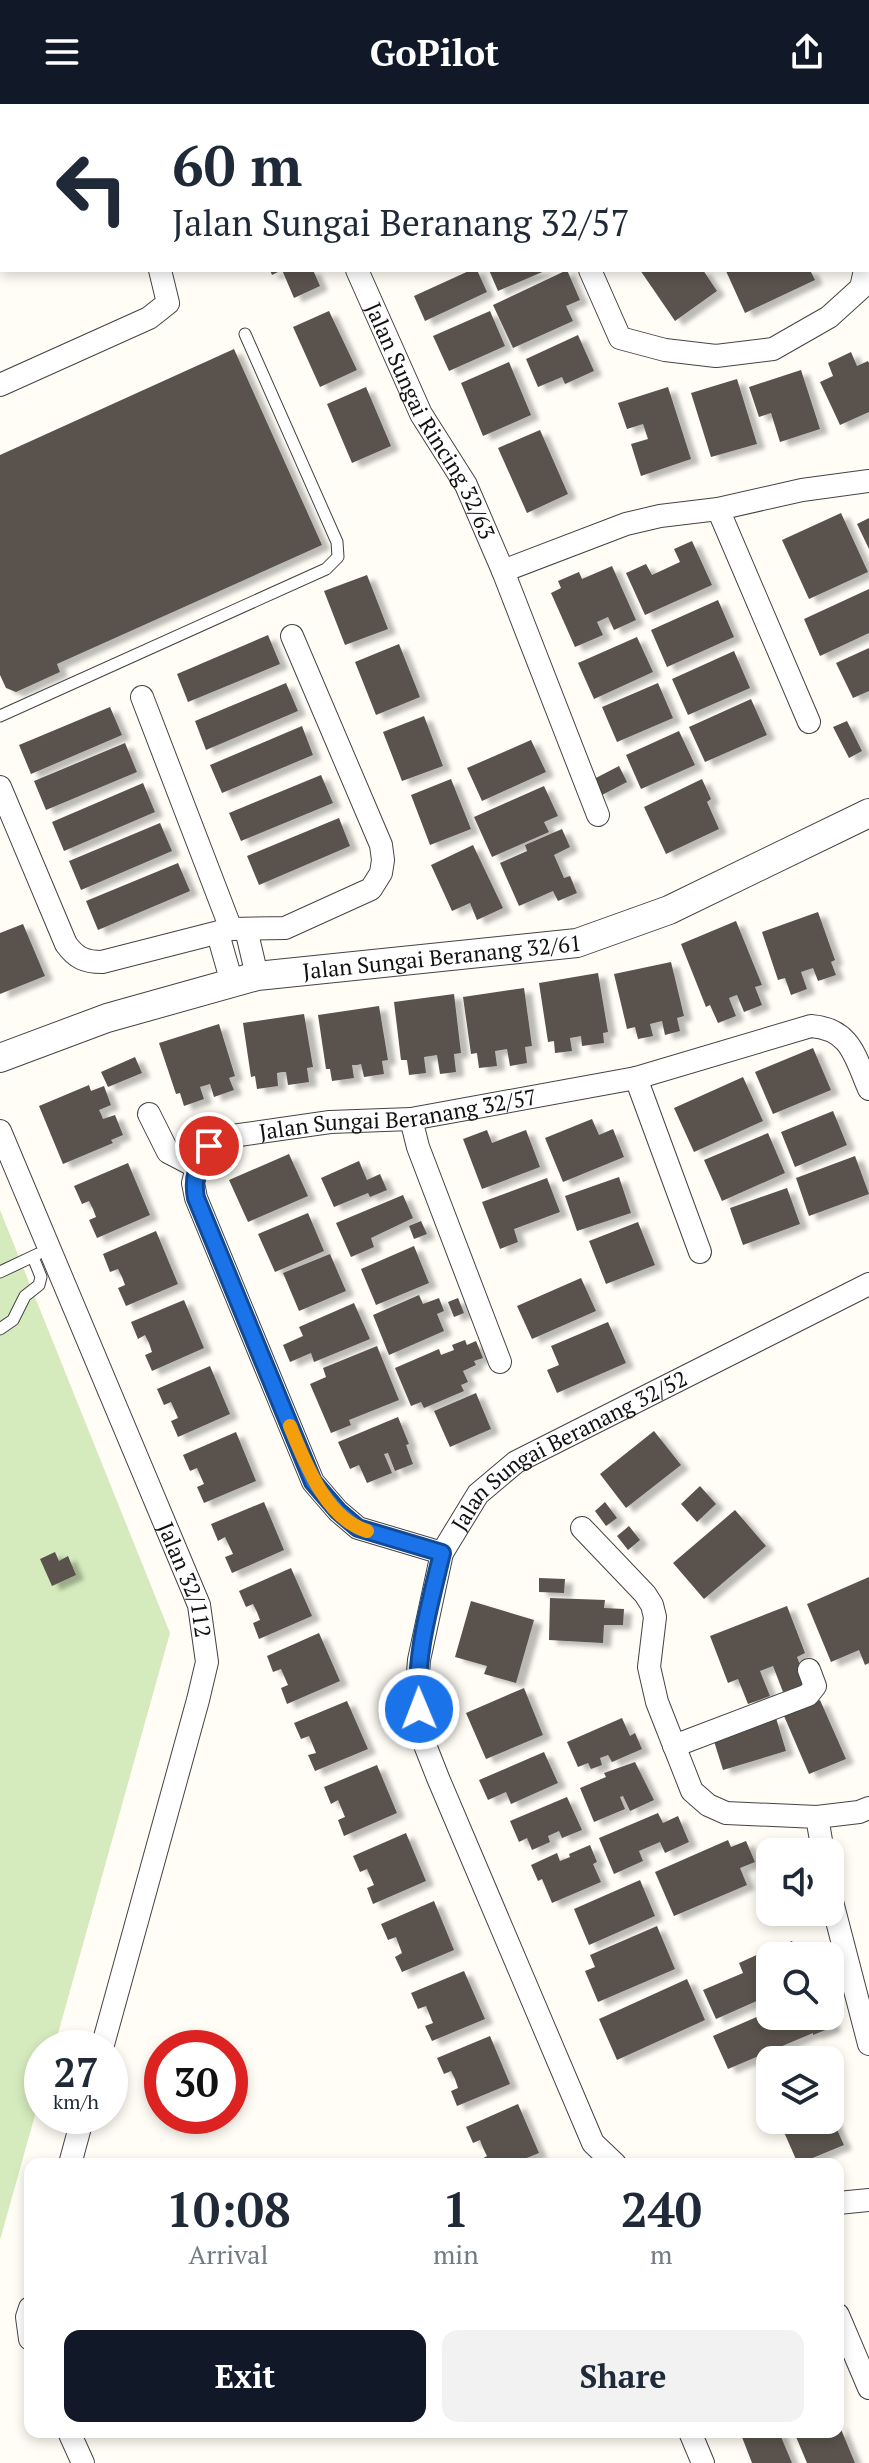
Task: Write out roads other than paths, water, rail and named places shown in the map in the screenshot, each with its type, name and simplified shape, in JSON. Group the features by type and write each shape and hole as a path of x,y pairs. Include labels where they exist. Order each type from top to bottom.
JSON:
{"street":[{"path":"0,385 149,318 168,303 160,272"},
{"name":"Jalan Sungai Rincing 32/63","path":"358,272 421,414 466,485 503,571 598,815"},
{"path":"591,272 620,338 665,350 716,356 773,349 818,324 861,288 866,272"},
{"path":"503,571 626,524 660,516 718,509 802,490 869,481"},
{"path":"718,509 809,722"},
{"path":"0,787 66,944 75,957 90,962 102,962 232,931 285,928 371,889 381,873 381,845 292,636"},
{"path":"142,697 232,931 245,979"},
{"name":"Jalan Sungai Beranang 32/61","path":"0,1058 107,1018 245,979 577,943 669,910 869,813"},
{"name":"Jalan Sungai Beranang 32/57","path":"197,1167 209,1146 225,1137 330,1122 411,1119 636,1078 811,1026 825,1027 841,1035 850,1047 869,1089"},
{"path":"636,1078 700,1252"},
{"path":"149,1114 168,1152 197,1167 193,1183 196,1198 313,1482 338,1511 358,1528 442,1553"},
{"path":"411,1119 418,1147 500,1362"},
{"name":"Jalan 32/112","path":"0,1131 42,1253 199,1605 207,1662 107,2030"},
{"name":"Jalan Sungai Beranang 32/52","path":"608,2158 593,2143 425,1745 419,1709 418,1673 442,1553 478,1494 516,1462 869,1284"},
{"path":"582,1528 652,1605 655,1617 649,1667 657,1702 692,1791 708,1805 726,1813 817,1817 869,1808"},
{"path":"674,1746 808,1695 815,1686 809,1670"},
{"path":"817,1817 821,1838"},
{"path":"838,1926 869,2044"},
{"path":"72,2158 78,2134"},
{"path":"844,2202 869,2200"},
{"path":"844,2329 869,2388"},
{"path":"693,2438 703,2463"}],"lane":[{"path":"0,716 326,569 338,557 337,542 245,334"},
{"path":"0,1272 42,1253 39,1285 25,1296 13,1320 0,1329"}]}
